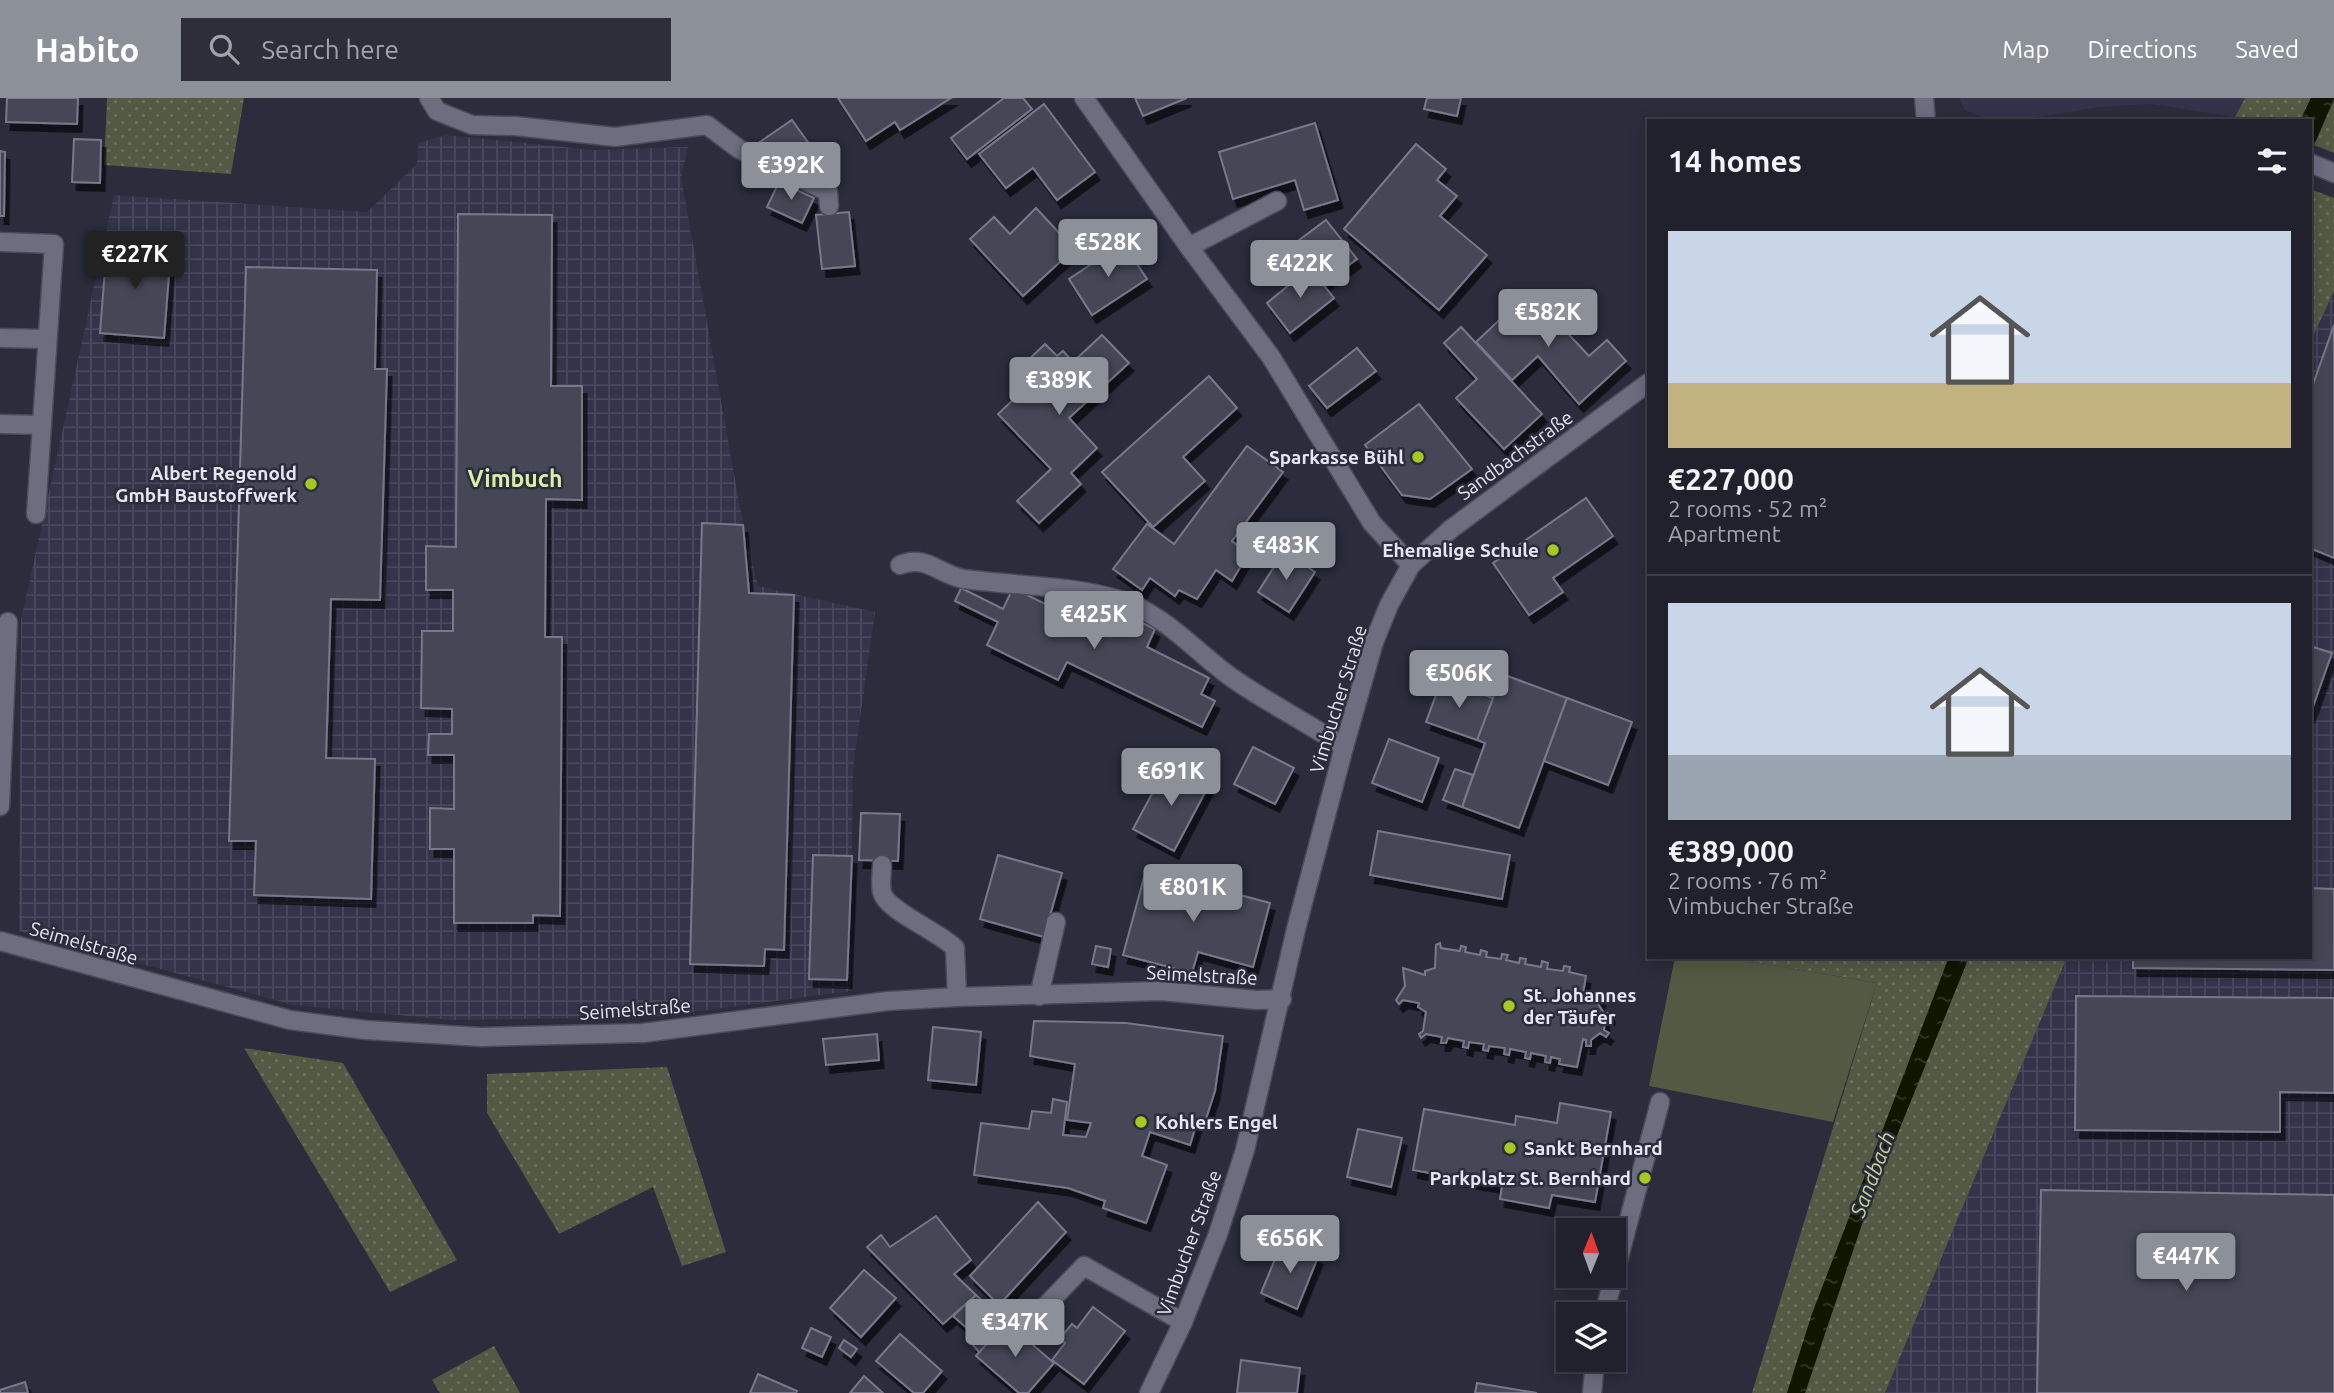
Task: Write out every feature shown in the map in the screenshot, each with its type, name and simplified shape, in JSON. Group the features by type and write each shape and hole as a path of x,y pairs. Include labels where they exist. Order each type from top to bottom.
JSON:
{"street":[{"path":"429,98 437,111 472,125 515,126 615,137 707,125 739,149 828,192 830,206"},
{"path":"1084,98 1189,247 1271,356 1372,523 1411,565"},
{"path":"1924,98 1926,119"},
{"path":"2312,164 2334,173"},
{"path":"1189,247 1277,201"},
{"path":"0,242 54,244 36,514"},
{"path":"0,338 47,339"},
{"name":"Sandbachstraße","path":"1411,565 1451,529 1647,384"},
{"path":"0,424 41,425"},
{"path":"900,565 912,560 924,561 960,579 1037,585 1119,599 1174,629 1234,679 1344,747"},
{"name":"Vimbucher Straße","path":"1149,1393 1183,1322 1218,1234 1245,1150 1296,929 1344,747 1374,642 1411,565"},
{"path":"0,806 8,622"},
{"path":"882,864 882,894 891,907 927,926 955,948 957,997"},
{"path":"1039,996 1056,922"},
{"name":"Seimelstraße","path":"0,941 290,1020 366,1030 468,1037 643,1033 888,1001 957,997 1161,991 1256,1000 1282,999"},
{"path":"1607,1302 1660,1102"},
{"path":"1032,1320 1084,1266 1183,1322"},
{"path":"1592,1393 1594,1372"}],"shaded area":[{"path":"107,98 244,98 231,174 104,165"},
{"path":"1959,98 2245,98 2235,117 2151,104 2100,107 2025,119 1988,119 1965,110"},
{"path":"2245,98 2311,98 2301,119 2235,117"},
{"path":"2334,100 2334,153 2314,145"},
{"name":"Albert Regenold GmbH Baustoffwerk","path":"446,135 592,150 688,147 681,177 741,513 758,586 875,612 853,768 850,991 654,1017 451,1020 294,1005 19,931 21,620 114,195 367,212 417,164 418,143"},
{"path":"2312,190 2334,198 2334,291 2312,339"},
{"path":"2334,291 2334,1393 1885,1393 2066,959 2312,959 2312,339"},
{"path":"1675,959 1738,959 1877,983 1833,1122 1649,1086"},
{"path":"1738,959 1948,959 1812,1314 1787,1393 1752,1393 1877,983"},
{"path":"1968,959 2066,959 1885,1393 1805,1393 1866,1212"},
{"path":"244,1048 343,1063 457,1260 390,1292"},
{"path":"667,1067 726,1252 682,1266 653,1187 559,1234 487,1113 487,1074"},
{"path":"494,1346 520,1393 440,1393 432,1380"}],"water":[{"path":"2311,98 2334,98 2314,145 2312,119 2301,119"},
{"name":"Sandbach","path":"1948,959 1968,959 1866,1212 1805,1393 1787,1393 1812,1314"}],"building":[{"path":"7,98 78,98 77,124 6,122"},
{"path":"838,98 951,98 900,130 895,122 866,141"},
{"path":"1004,98 1023,98 1032,109 967,159 951,138"},
{"path":"1135,98 1187,98 1143,116"},
{"path":"1427,98 1461,98 1457,116 1424,109"},
{"path":"1044,104 1095,172 1057,200 1033,168 1006,188 979,154"},
{"path":"792,120 812,148 788,164 754,146"},
{"path":"1315,123 1338,200 1304,210 1295,180 1233,199 1219,152"},
{"path":"74,139 101,140 100,183 72,182"},
{"path":"1416,144 1446,169 1437,180 1457,196 1440,216 1487,255 1439,310 1344,229"},
{"path":"0,151 5,152 4,216 0,216"},
{"path":"779,182 814,198 802,223 767,207"},
{"path":"1036,208 1074,249 1023,296 970,239 994,217 1010,234"},
{"path":"849,212 855,266 822,269 816,215"},
{"path":"458,214 552,215 551,386 582,386 582,500 546,499 545,637 562,637 560,916 533,915 533,923 454,923 454,849 430,849 430,808 454,809 454,755 428,755 429,734 452,734 452,709 421,708 422,631 453,631 453,590 426,590 426,546 456,547"},
{"path":"1326,220 1357,259 1324,283 1294,244"},
{"path":"1123,243 1147,279 1092,315 1069,279"},
{"path":"107,244 171,249 164,338 100,333"},
{"name":"Albert Regenold GmbH Baustoffwerk","path":"246,267 377,270 375,369 387,369 380,600 331,599 326,758 375,759 371,899 254,895 256,841 229,841"},
{"path":"1310,268 1334,298 1290,333 1267,303"},
{"path":"1529,292 1589,356 1607,340 1626,361 1579,404 1538,356 1512,380 1476,342"},
{"path":"2334,325 2334,558 2312,549 2312,387"},
{"path":"1461,327 1542,414 1504,449 1456,398 1477,379 1444,343"},
{"path":"1102,335 1129,363 1069,418 1097,448 1071,473 1081,484 1039,523 1017,501 1051,469 998,414 1034,380 1021,367 1045,344 1057,356 1063,351 1073,362"},
{"path":"1357,348 1376,371 1327,408 1309,386"},
{"path":"1209,376 1237,408 1183,457 1205,481 1153,527 1102,472"},
{"name":"Sparkasse Bühl","path":"1419,404 1472,469 1430,499 1402,495 1365,445"},
{"path":"1247,446 1283,472 1232,541 1248,554 1232,581 1216,570 1197,599 1179,590 1175,596 1150,578 1142,590 1113,569 1147,524 1174,544"},
{"name":"Ehemalige Schule","path":"1586,498 1613,536 1553,578 1563,592 1529,615 1493,563"},
{"path":"702,523 743,525 749,593 794,595 784,950 765,949 764,966 690,964"},
{"path":"1284,551 1315,572 1289,612 1258,592"},
{"path":"961,588 1003,609 1013,588 1090,626 1101,603 1155,629 1147,647 1209,678 1201,694 1215,701 1202,727 1067,662 1058,680 987,645 998,622 955,601"},
{"path":"2312,647 2332,653 2312,709"},
{"path":"1502,674 1567,698 1519,828 1462,807 1485,743 1477,740"},
{"path":"1442,679 1493,698 1477,740 1426,722"},
{"path":"1567,698 1632,722 1608,785 1544,761"},
{"path":"1389,739 1439,758 1422,802 1372,783"},
{"path":"1253,747 1294,768 1275,804 1234,784"},
{"path":"1167,766 1208,787 1174,851 1133,829"},
{"path":"1455,769 1473,775 1462,807 1443,800"},
{"path":"861,813 900,814 898,861 859,860"},
{"path":"1378,831 1510,855 1502,899 1370,875"},
{"path":"813,855 852,856 847,980 809,979"},
{"path":"998,855 1062,873 1044,937 980,919"},
{"path":"1146,870 1270,903 1253,967 1198,952 1192,973 1123,955"},
{"path":"2312,888 2334,889 2334,970 2133,968 2133,959 2312,959"},
{"name":"St. Johannes der Täufer","path":"1440,943 1441,948 1460,951 1461,946 1466,947 1465,952 1480,955 1481,950 1487,952 1486,957 1501,959 1502,954 1508,955 1506,960 1519,963 1520,958 1526,959 1525,964 1541,967 1542,961 1548,963 1547,969 1563,971 1564,966 1570,967 1569,972 1586,976 1582,999 1594,1001 1597,996 1601,998 1598,1004 1604,1013 1610,1013 1610,1017 1605,1017 1604,1030 1609,1033 1606,1037 1600,1033 1591,1040 1591,1046 1586,1046 1586,1040 1583,1039 1577,1067 1559,1064 1560,1059 1551,1057 1550,1063 1545,1062 1546,1056 1531,1053 1530,1059 1525,1058 1526,1052 1510,1049 1509,1055 1504,1054 1505,1048 1489,1046 1488,1051 1483,1050 1484,1044 1469,1042 1468,1048 1463,1047 1464,1041 1448,1038 1446,1043 1441,1043 1442,1037 1426,1034 1421,1038 1419,1034 1423,1031 1426,1012 1418,1007 1419,1003 1403,1000 1399,1004 1396,1000 1405,986 1403,968 1425,975 1425,971 1435,968 1436,945"},
{"path":"1096,946 1111,949 1108,967 1092,964"},
{"path":"2076,996 2334,998 2334,1093 2280,1092 2280,1132 2075,1130"},
{"name":"Kohlers Engel","path":"1034,1021 1126,1023 1223,1036 1215,1091 1205,1122 1198,1119 1190,1145 1150,1132 1142,1156 1167,1165 1146,1223 1103,1208 1105,1201 1068,1188 974,1175 981,1123 1029,1129 1032,1111 1051,1113 1053,1099 1067,1102 1063,1135 1086,1137 1091,1123 1067,1120 1075,1064 1030,1056"},
{"path":"933,1027 981,1032 976,1085 928,1080"},
{"path":"877,1034 879,1060 826,1065 823,1039"},
{"name":"Sankt Bernhard","path":"1560,1103 1611,1112 1595,1202 1552,1195 1549,1208 1500,1199 1502,1186 1413,1170 1424,1109 1515,1125 1516,1116 1557,1123"},
{"path":"1358,1129 1402,1138 1391,1187 1347,1177"},
{"path":"2041,1190 2334,1195 2334,1393 2037,1393"},
{"path":"1038,1202 1066,1232 999,1305 970,1276"},
{"path":"936,1216 971,1260 954,1274 976,1295 943,1324 867,1247 881,1235 890,1247"},
{"path":"1282,1242 1318,1257 1297,1309 1261,1293"},
{"path":"864,1270 896,1298 861,1337 830,1308"},
{"path":"976,1295 1006,1322 980,1353 972,1344 978,1338 953,1316"},
{"path":"1093,1307 1125,1331 1084,1384 1052,1360 1065,1343 1060,1338 1072,1324 1077,1328"},
{"path":"1006,1322 1054,1363 1028,1393 1019,1393 976,1356"},
{"path":"811,1328 831,1337 822,1357 802,1348"},
{"path":"900,1334 942,1371 923,1393 914,1393 876,1361"},
{"path":"844,1340 857,1349 851,1357 839,1348"},
{"path":"1241,1360 1300,1368 1297,1393 1237,1393"},
{"path":"758,1374 797,1391 750,1393"},
{"path":"864,1376 883,1393 850,1393"},
{"path":"25,1382 28,1393 0,1393 0,1390"},
{"path":"1477,1383 1537,1393 1475,1393"}],"place":[{"name":"Sparkasse Bühl","path":"1418,457"},
{"name":"Albert Regenold GmbH Baustoffwerk","path":"311,484"},
{"name":"Ehemalige Schule","path":"1553,550"},
{"name":"St. Johannes der Täufer","path":"1509,1006"},
{"name":"Kohlers Engel","path":"1141,1122"},
{"name":"Sankt Bernhard","path":"1510,1148"},
{"name":"Parkplatz St. Bernhard","path":"1645,1178"}],"district":[{"name":"Vimbuch","path":"515,478"}]}
